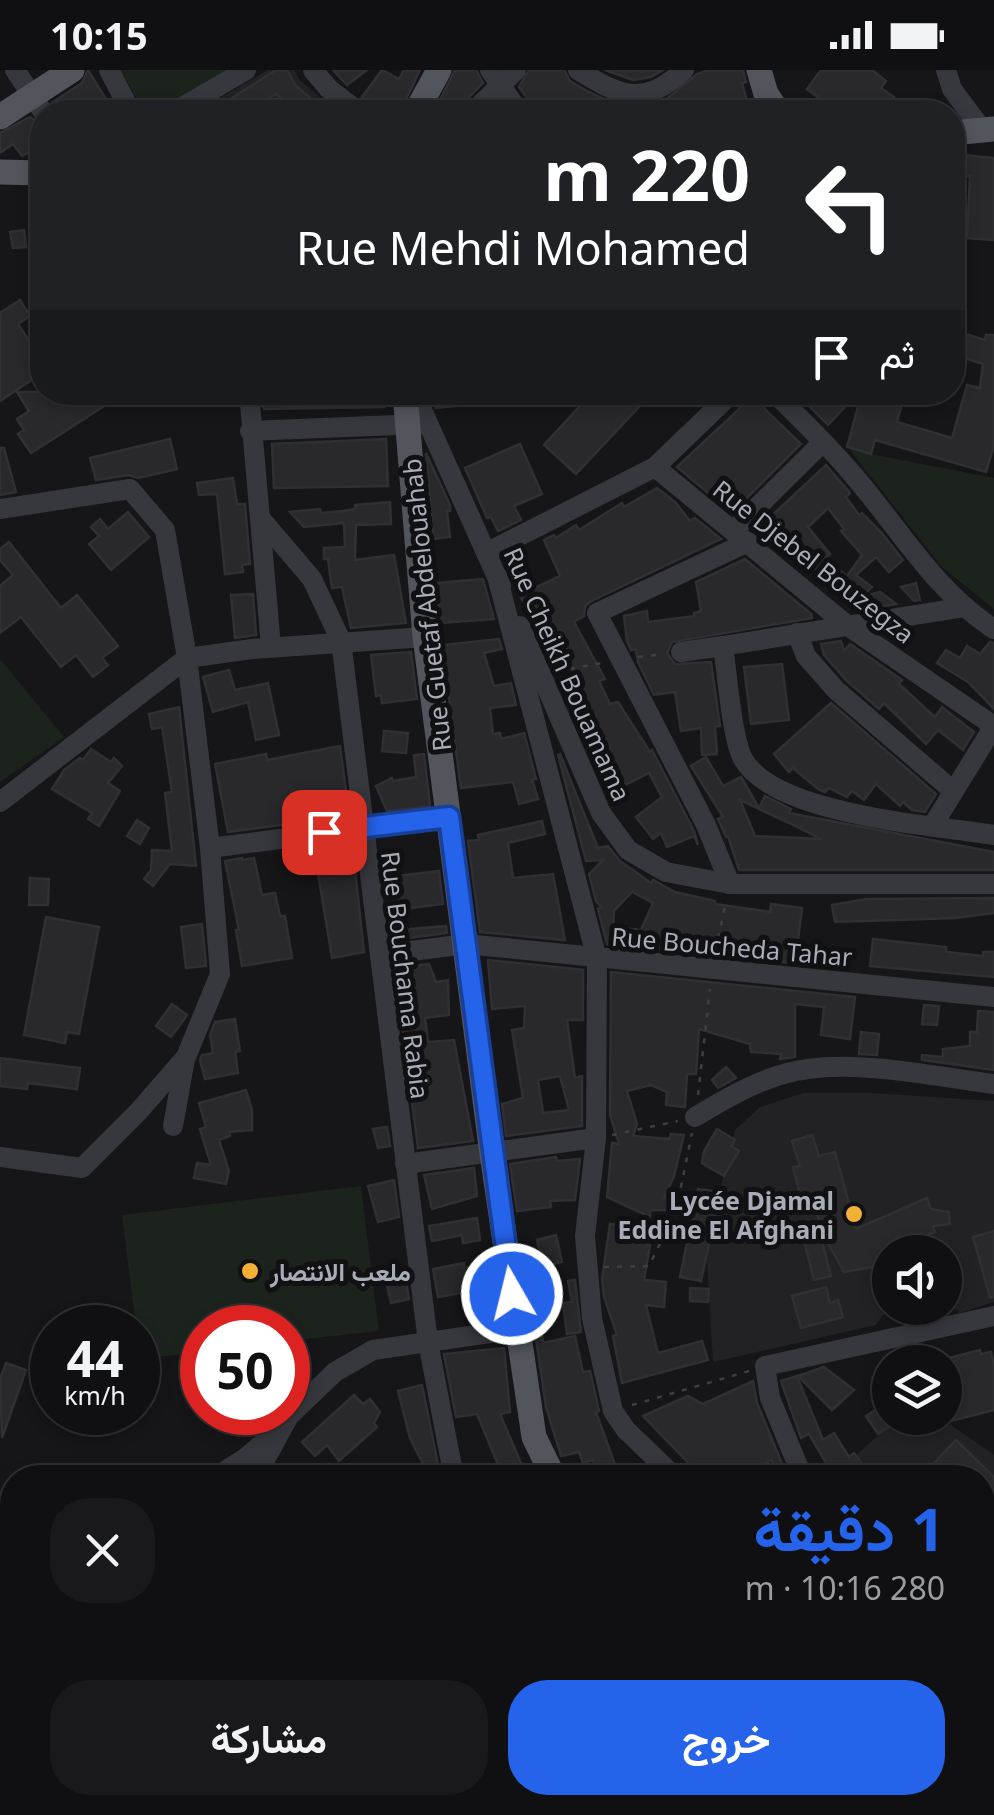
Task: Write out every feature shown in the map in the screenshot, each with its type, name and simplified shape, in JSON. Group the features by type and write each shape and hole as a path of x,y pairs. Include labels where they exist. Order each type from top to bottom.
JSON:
{"main road":[{"path":"41,100 72,70"},
{"path":"422,100 438,70"},
{"path":"759,70 770,100"},
{"path":"0,117 30,106"},
{"path":"0,172 30,173"},
{"name":"Rue Guetaf Abdelouahab","path":"410,405 418,424 425,637 517,1329 534,1438 548,1465"}],"street":[{"path":"14,70 34,100"},
{"path":"109,70 125,100"},
{"path":"195,100 246,70"},
{"path":"313,70 343,100"},
{"path":"578,70 601,83 640,96 668,85 684,70"},
{"path":"946,70 952,89 962,100"},
{"path":"482,100 502,75 514,100"},
{"path":"965,103 988,129"},
{"path":"249,405 272,648"},
{"name":"Rue Cheikh Bouamama","path":"416,405 418,424 497,576 601,813 628,850 666,872 730,884 994,884"},
{"path":"486,553 655,466 720,405"},
{"path":"787,405 854,476 925,567 965,608 994,628"},
{"path":"250,431 418,424"},
{"path":"656,434 671,452"},
{"path":"730,884 626,659 598,613 741,536 823,442"},
{"name":"Rue Djebel Bouzegza","path":"655,466 848,626 994,726"},
{"path":"0,509 130,489 165,530 187,658 210,848 220,974 186,1056 173,1126"},
{"name":"Rue Bouchama Rabia","path":"261,519 312,578 341,642 428,1342 452,1465"},
{"path":"497,576 597,959 596,1138 585,1236 592,1318 613,1411 626,1430 662,1465"},
{"path":"681,652 965,608"},
{"path":"797,633 806,656 836,690 952,790"},
{"path":"0,802 187,658 425,637"},
{"path":"723,646 742,758 763,782 818,807 994,835"},
{"path":"934,826 952,790 994,726"},
{"path":"210,848 449,817"},
{"name":"Rue Boucheda Tahar","path":"380,955 466,944 994,997"},
{"path":"0,1157 82,1168 186,1056"},
{"path":"695,1118 762,1081 808,1068 870,1070 994,1084"},
{"path":"405,1164 596,1138"},
{"path":"798,1465 770,1398 765,1366 994,1316"},
{"path":"310,1397 334,1372 373,1350 517,1329"},
{"path":"235,1465 272,1435"},
{"path":"262,1465 276,1435"}],"path":[{"path":"541,674 681,652"},
{"path":"588,1267 650,1266 676,1211 695,1118 712,969 730,884"},
{"path":"596,1138 695,1118"},
{"path":"613,1411 765,1366"}],"shaded area":[{"path":"120,70 251,70 198,100 138,100"},
{"path":"268,70 294,70 323,100 217,100"},
{"path":"850,450 994,478 994,609 942,567"},
{"path":"0,659 64,737 0,782"},
{"name":"Lycée Djamal Eddine El Afghani","path":"803,1093 994,1101 994,1302 962,1312 962,1235 872,1235 872,1325 876,1325 713,1362 706,1246 735,1130 760,1107"},
{"name":"ملعب الانتصار","path":"361,1186 379,1331 310,1339 310,1305 180,1305 180,1354 160,1357 160,1305 133,1305 122,1215"},
{"path":"962,1433 994,1455 994,1465 844,1465 879,1435"}],"building":[{"path":"88,70 107,100 56,100 82,83"},
{"path":"276,70 287,70 296,86 313,100 283,100 276,94 266,100 229,100"},
{"path":"333,70 367,70 347,85"},
{"path":"382,70 399,79 404,70 420,70 406,100 362,97"},
{"path":"455,70 476,70 483,83 466,100 440,100"},
{"path":"529,70 564,70 570,81 606,100 528,100 519,87"},
{"path":"605,70 663,70 633,80"},
{"path":"709,70 743,70 746,82 742,83 747,100 665,100 697,74"},
{"path":"821,70 872,70 886,81 881,88 894,97 818,100 807,89"},
{"path":"30,117 30,152 22,156 13,144 0,153 0,133"},
{"path":"965,155 994,158 994,240 967,238 970,176 965,175"},
{"path":"24,230 26,247 13,248 10,232"},
{"path":"20,300 30,316 18,324 30,343 30,381 0,401 0,313"},
{"path":"965,334 985,340 986,335 994,335 994,445 986,472 875,440 871,454 847,447 858,405 902,405 897,422 952,438 961,405 965,405 967,385 980,388 983,364 965,358"},
{"path":"17,392 30,392 30,405 106,405 31,453 18,434 24,430 17,419 29,411"},
{"path":"264,405 384,405 384,407 264,409"},
{"path":"581,405 641,405 576,474 544,445"},
{"path":"743,405 760,405 801,444 732,513 677,467"},
{"path":"808,405 847,405 828,425"},
{"path":"170,439 177,469 138,478 128,475 96,480 90,458"},
{"path":"386,439 388,486 274,488 272,444"},
{"path":"520,444 542,494 514,506 521,520 498,531 491,517 487,518 465,468"},
{"path":"0,448 4,448 16,492 0,495"},
{"path":"426,453 450,505 450,537 433,539"},
{"path":"826,465 850,493 846,497 859,515 862,513 881,532 903,560 889,572 876,557 856,575 872,587 860,598 880,592 896,604 862,610 815,576 818,572 793,539 786,545 765,522","holes":["828,508 844,529 841,531 862,555 847,576 825,559 830,554 808,527"]},
{"path":"233,478 237,504 245,504 250,564 242,565 243,572 225,574 217,494 199,495 197,483"},
{"path":"657,488 690,521 695,518 721,539 591,601 585,606 584,616 574,622 605,679 599,681 610,704 618,702 652,750 694,831 698,845 694,836 667,847 661,833 653,839 636,817 662,797 649,773 625,785 606,749 610,747 571,677 575,675 553,630 546,633 539,618 533,621 520,595 560,576 544,540 554,535 556,538 576,525 579,530 622,503 624,507"},
{"path":"390,502 391,524 356,525 355,560 394,555 406,623 351,628 342,587 332,588 328,559 324,559 324,548 345,547 344,523 304,527 290,512 343,511 355,509 355,505"},
{"path":"128,512 149,537 111,570 89,544 99,536 91,527 100,519 108,529"},
{"path":"9,542 61,608 77,595 118,646 102,658 108,665 93,677 76,655 61,667 21,617 0,633 0,586 13,575 0,560 0,549"},
{"path":"745,559 812,618 672,642 667,653 675,664 711,662 720,726 715,726 717,754 702,755 701,728 681,731 675,692 654,695 636,649 631,650 627,641 624,616 647,611 648,622 695,616 701,611 696,582"},
{"path":"483,579 494,619 440,623 437,583"},
{"path":"916,583 920,600 914,601 901,587"},
{"path":"253,594 256,635 235,638 231,595"},
{"path":"499,639 502,649 484,653 494,686 511,683 516,705 490,708 493,734 500,733 501,739 524,733 536,779 532,779 538,799 519,804 513,782 461,788 442,645"},
{"path":"841,641 844,651 850,644 902,680 899,684 935,717 942,707 974,732 963,750 938,730 926,744 884,703 879,709 846,680 824,655 821,644"},
{"path":"990,642 994,643 994,709 968,682 937,663 946,650 960,658 967,646 980,654"},
{"path":"411,652 417,699 382,703 381,695 376,696 371,655"},
{"path":"782,664 789,720 751,724 744,667"},
{"path":"229,670 235,690 268,683 279,735 256,740 248,702 213,712 203,677"},
{"path":"831,703 936,794 925,812 912,810 903,802 900,806 876,784 864,800 852,791 847,797 829,788 825,792 793,768 789,772 774,754"},
{"path":"179,707 196,866 170,864 153,886 144,879 151,870 152,850 172,851 165,793 172,792 162,727 152,729 149,714"},
{"path":"384,731 408,733 406,753 382,751"},
{"path":"340,746 347,798 339,799 343,817 228,832 215,764 266,754 267,760"},
{"path":"91,749 111,762 114,758 122,766 108,783 120,791 99,826 88,819 92,813 52,789 64,770 80,758 83,760"},
{"path":"424,754 430,806 387,811 376,786 392,778 393,781 416,777 414,755"},
{"path":"558,755 598,848 608,846 620,861 651,883 653,880 675,892 715,904 770,912 771,904 802,908 797,948 804,949 803,964 607,944 598,909 602,908 596,901 589,874 603,860 586,861","holes":["632,892 653,903 641,930 613,927 614,911"]},
{"path":"706,757 723,786 741,777 759,808 765,796 791,809 789,813 994,852 994,870 739,870 718,819 723,817 691,766","holes":["740,800 821,839 755,836"]},
{"path":"137,820 149,828 140,844 127,836"},
{"path":"542,821 545,834 508,843 513,878 553,874 565,940 480,932 468,841 479,840 478,835"},
{"path":"352,843 364,952 332,958 314,849"},
{"path":"254,858 262,895 275,893 280,916 285,916 292,958 242,966 225,861"},
{"path":"439,871 443,904 395,910 389,877"},
{"path":"30,878 49,879 48,905 29,905"},
{"path":"994,898 994,913 955,918 835,922 832,905 866,899"},
{"path":"46,917 99,927 79,1034 67,1032 65,1043 24,1035"},
{"path":"202,924 206,966 186,968 181,927"},
{"path":"446,926 447,933 400,939 398,930"},
{"path":"873,939 946,947 946,952 983,956 983,952 994,952 994,977 870,966"},
{"path":"488,960 583,970 583,1020 567,1020 575,1078 582,1076 582,1126 506,1136 502,1104 523,1098 512,1030 524,1028 525,1006 492,1009","holes":["560,1076 569,1110 543,1113 538,1080"]},
{"path":"429,964 436,982 448,980 449,1015 425,1018 428,1042 454,1040 473,1141 418,1148 398,992 399,980 404,979 402,967"},
{"path":"611,972 855,997 850,1039 821,1035 824,1007 795,1004 795,1057 780,1059 781,1054 751,1052 750,1044 699,1029 696,1074 687,1074 685,1107 666,1105 667,1092 651,1085 627,1091 637,1124 633,1136 669,1139 671,1134 684,1135 664,1198 674,1200 672,1210 650,1210 650,1217 607,1197 612,1143 619,1144 610,1115"},
{"path":"172,1004 187,1015 171,1037 156,1026"},
{"path":"924,1005 939,1006 937,1025 922,1024"},
{"path":"978,1011 994,1012 994,1070 922,1060 922,1055 943,1057 943,1049 970,1046 970,1032 977,1032"},
{"path":"235,1019 240,1051 235,1052 238,1073 205,1079 200,1060 202,1055 213,1053 210,1035 215,1022"},
{"path":"861,1032 879,1034 877,1055 859,1054"},
{"path":"0,1058 80,1068 77,1089 28,1083 27,1089 0,1086"},
{"path":"726,1067 736,1078 718,1088 712,1080"},
{"path":"246,1090 252,1130 229,1132 230,1136 219,1140 229,1171 226,1184 194,1178 197,1163 211,1165 200,1129 206,1127 199,1103"},
{"path":"387,1127 390,1146 378,1148 373,1129"},
{"path":"717,1129 735,1140 731,1146 739,1151 724,1176 702,1163 704,1151"},
{"path":"812,1135 819,1156 835,1152 856,1229 927,1198 931,1209 949,1212 950,1224 933,1226 935,1232 927,1235 872,1235 872,1267 844,1272 824,1236 815,1207 804,1210 793,1167 800,1166 792,1141"},
{"path":"556,1157 557,1161 580,1159 575,1200 550,1201 551,1207 517,1211 510,1164"},
{"path":"474,1168 477,1196 432,1209 424,1175"},
{"path":"394,1180 399,1217 378,1222 368,1186"},
{"path":"698,1189 720,1192 701,1281 680,1277"},
{"path":"477,1218 480,1240 463,1243 462,1235 432,1241 429,1226"},
{"path":"610,1224 649,1228 644,1280 666,1282 664,1307 646,1305 658,1353 702,1341 708,1360 622,1383 613,1336 617,1335 602,1279"},
{"path":"994,1231 994,1297 990,1297 973,1237"},
{"path":"556,1235 562,1262 543,1266 537,1240"},
{"path":"821,1237 831,1276 814,1280 804,1241"},
{"path":"464,1263 464,1268 492,1263 495,1287 438,1297 433,1269"},
{"path":"404,1271 409,1299 391,1303 385,1276"},
{"path":"575,1280 581,1332 567,1334 563,1303 572,1302 568,1281"},
{"path":"826,1287 830,1303 838,1300 843,1317 801,1328 792,1296"},
{"path":"690,1288 709,1289 708,1302 690,1301"},
{"path":"532,1311 540,1311 543,1343 575,1336 583,1372 590,1371 599,1411 596,1412 615,1465 595,1465 593,1460 583,1463 579,1452 561,1456 546,1407"},
{"path":"504,1348 510,1412 500,1414 521,1463 498,1465 477,1414 456,1417 444,1354"},
{"path":"991,1352 994,1410 962,1418 962,1355"},
{"path":"6,1363 26,1370 2,1438 0,1379"},
{"path":"824,1367 854,1390 832,1410 798,1376"},
{"path":"797,1376 823,1440 834,1433 849,1457 854,1453 863,1465 827,1465 809,1434 801,1438 781,1381"},
{"path":"753,1381 757,1403 783,1465 775,1465 771,1460 764,1465 690,1465 643,1416 688,1396 703,1404"},
{"path":"422,1385 438,1465 424,1465 410,1438 398,1391"},
{"path":"354,1395 363,1404 370,1399 380,1412 374,1423 377,1427 339,1461 327,1445 315,1456 302,1442"},
{"path":"956,1440 982,1465 932,1465"}],"place":[{"name":"Lycée Djamal Eddine El Afghani","path":"854,1214"},
{"name":"ملعب الانتصار","path":"250,1271"}],"route":[{"path":"324,832 449,817 512,1294"}]}
